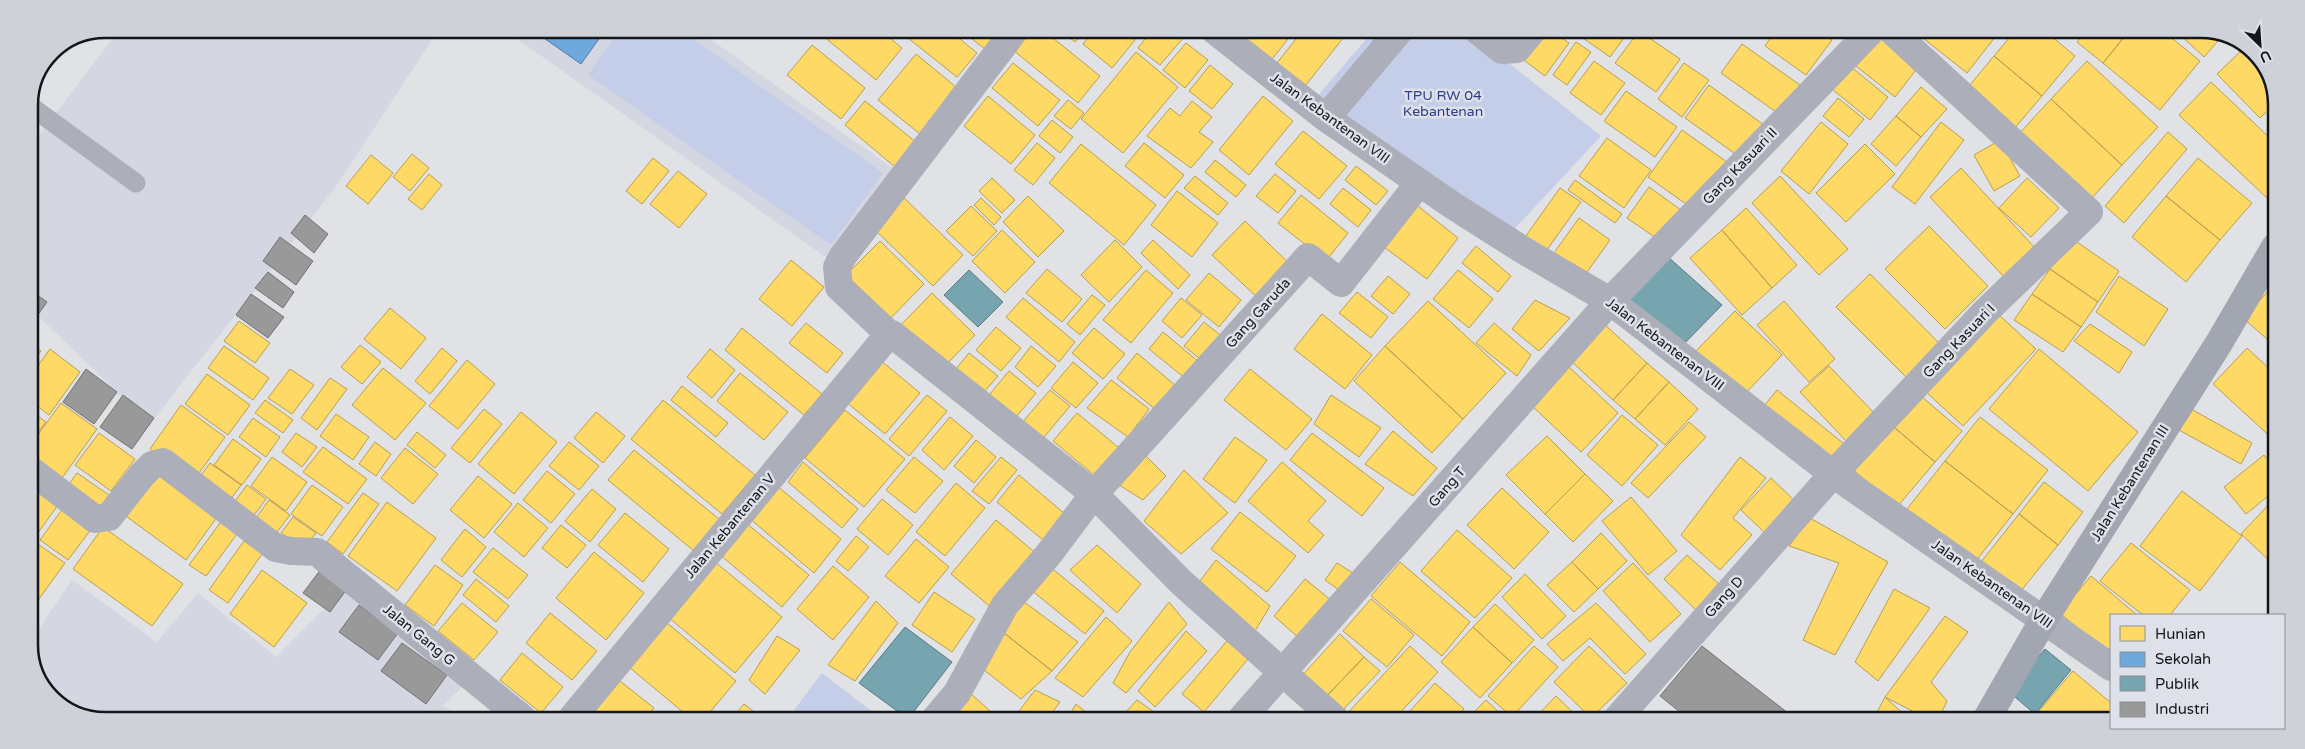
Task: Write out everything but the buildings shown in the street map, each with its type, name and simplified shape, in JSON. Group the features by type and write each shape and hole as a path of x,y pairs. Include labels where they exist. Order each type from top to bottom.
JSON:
{"street":[{"path":"1009,38 843,256 837,267 839,287 889,334 892,334 1094,494 1182,582 1327,712"},
{"name":"Jalan Kebantenan VIII","path":"1224,38 1326,118 1419,183 1522,250 1610,301 1833,474 2110,666"},
{"path":"1326,118 1393,38"},
{"path":"1487,38 1502,50 1517,49 1526,38"},
{"name":"Gang Kasuari II","path":"1610,301 1864,38"},
{"name":"Gang Kasuari I","path":"1833,474 1985,312 2089,212 1900,38"},
{"name":"Gang Garuda","path":"1094,494 1308,257 1341,282 1419,183"},
{"name":"Jalan Kebantenan III","path":"1991,712 2044,620 2219,343 2267,260"},
{"name":"Gang T","path":"1248,712 1610,301"},
{"name":"Jalan Kebantenan V","path":"577,712 889,334"},
{"name":"Jalan Gang G","path":"38,476 95,519 109,517 142,475 152,465 163,462 276,548 291,551 317,552 515,712"},
{"name":"Gang D","path":"1623,712 1833,474"},
{"path":"941,712 957,693 1005,605 1048,555 1094,494"}],"lane":[{"path":"38,112 136,183"}],"shaded area":[{"path":"113,38 433,38 335,188 150,424 38,316 38,136"},
{"path":"516,38 709,38 898,172 834,263"},
{"path":"356,577 472,677 443,706 456,712 105,712 87,709 67,700 51,685 39,657 38,631 72,580 157,642 198,593 276,657"}],"green space":[{"path":"614,38 692,38 883,173 831,245 588,75"},
{"name":"TPU RW 04 Kebantenan","path":"1367,38 1477,38 1601,136 1507,237 1314,100"},
{"path":"822,673 873,712 793,712"}]}
